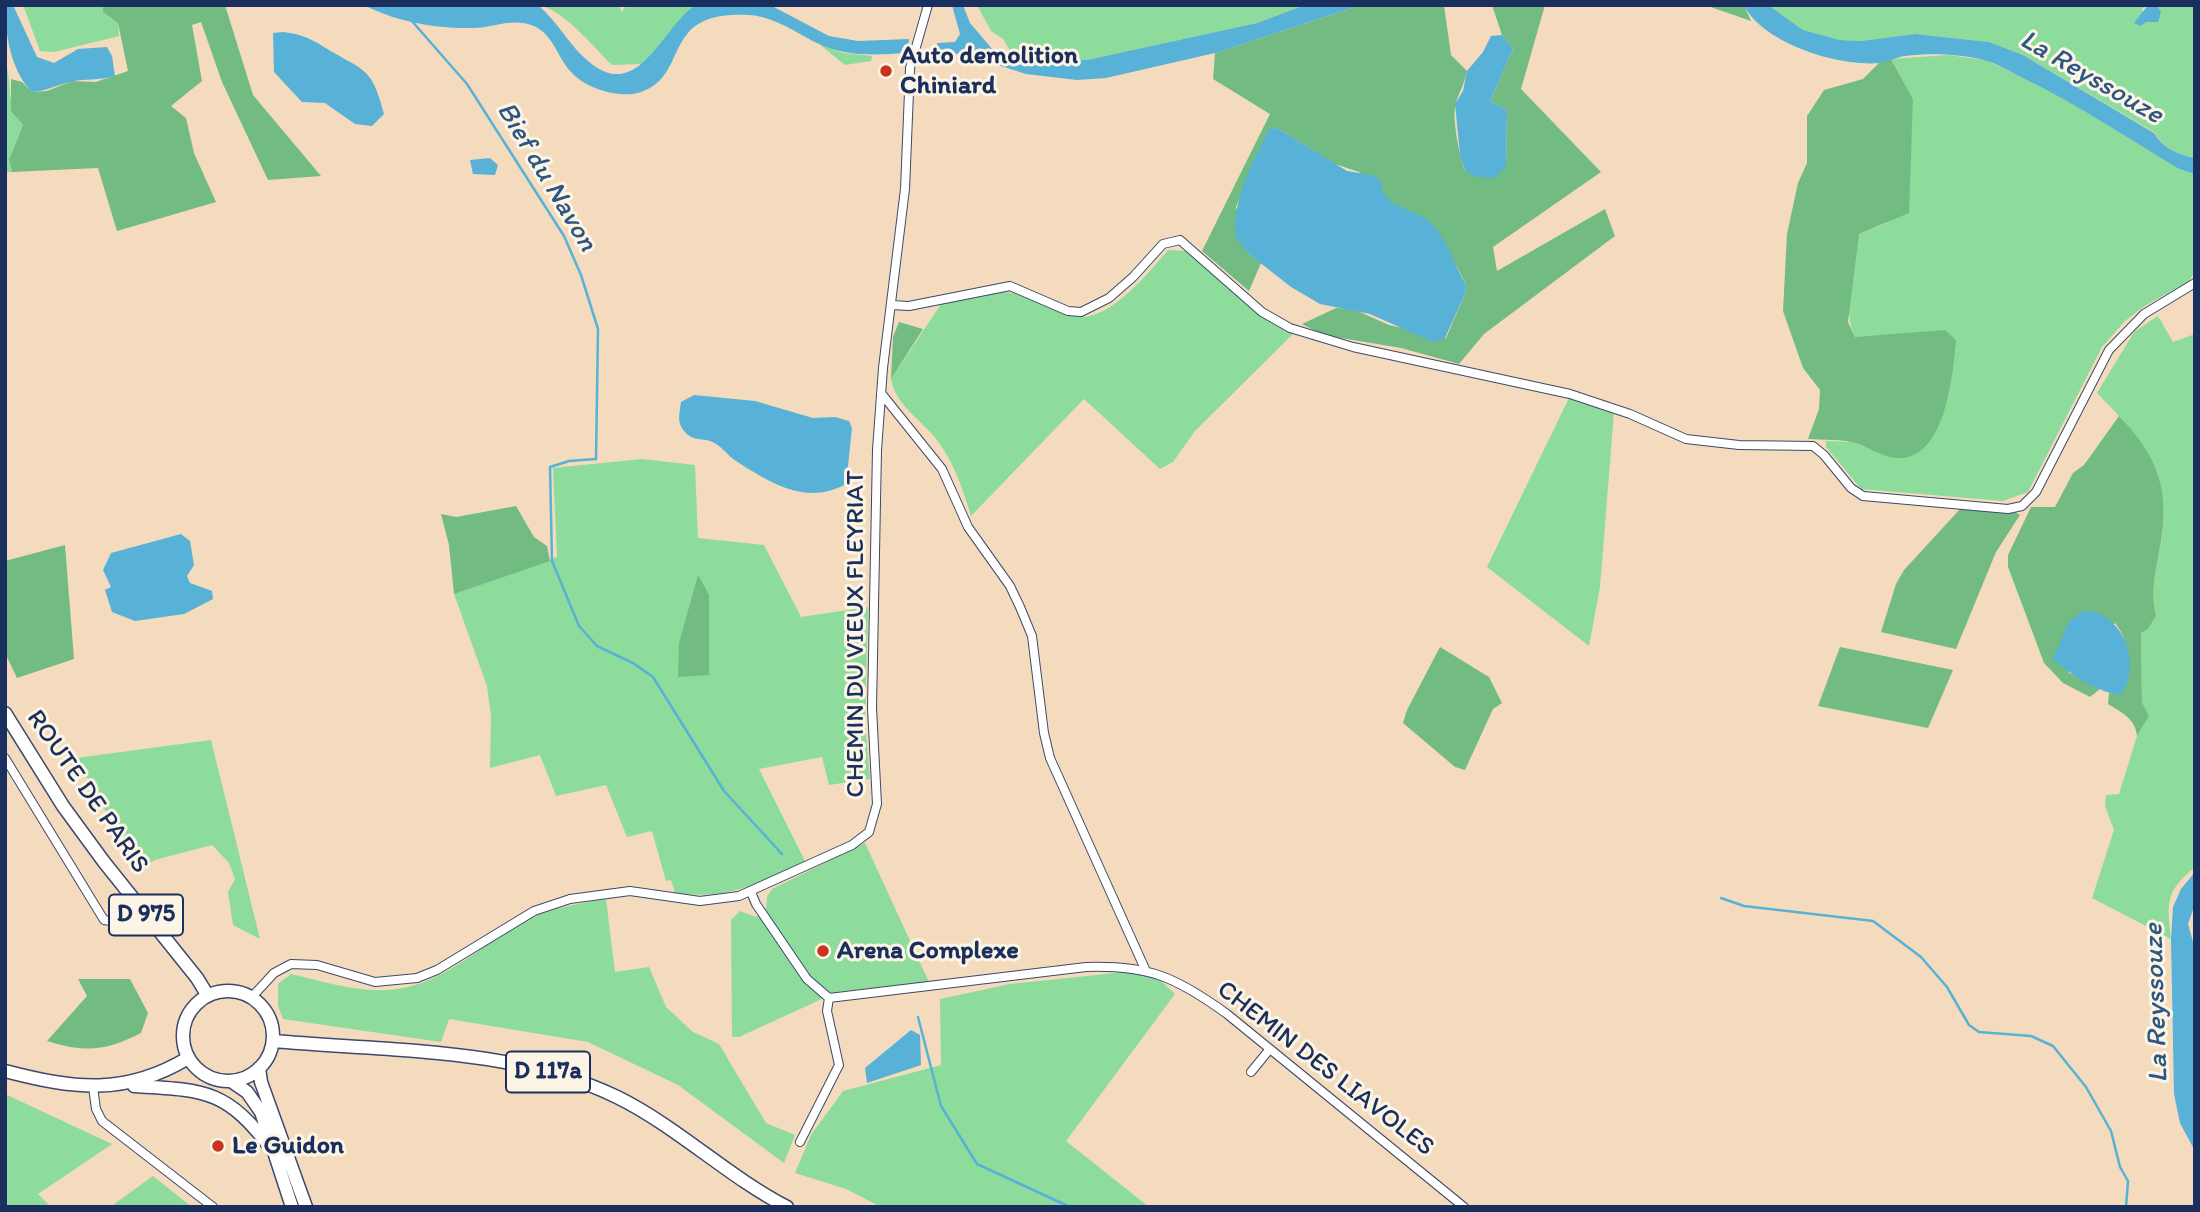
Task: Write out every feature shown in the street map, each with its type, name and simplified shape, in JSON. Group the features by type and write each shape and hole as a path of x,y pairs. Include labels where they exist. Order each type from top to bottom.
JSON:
{"main road":[{"name":"ROUTE DE PARIS","path":"5,713 63,806 197,978 208,996"},
{"path":"232,1081 259,1068 267,1058 273,1041 270,1019 251,998 234,992 208,996 198,1003 185,1023 184,1046 188,1058 206,1076 232,1081 254,1100 292,1207"},
{"name":"D 117a","path":"273,1041 489,1060 568,1078 638,1109 742,1181 787,1207"},
{"path":"122,1085 164,1073 188,1058"},
{"path":"259,1068 261,1082 306,1207"},
{"path":"5,1071 46,1082 93,1087 122,1085 179,1088 216,1096 243,1114 273,1151"}],"street":[{"name":"CHEMIN DU VIEUX FLEYRIAT","path":"251,998 274,973 291,964 317,965 375,982 417,978 437,970 534,911 570,899 630,891 713,901 751,892 861,840 869,832 876,815 872,708 881,393 905,189 910,68 928,5"},
{"path":"891,305 909,306 1010,286 1068,311 1082,312 1109,298 1168,240 1180,240 1262,312 1290,328 1353,347 1570,394 1630,414 1686,439 1739,445 1813,446 1824,455 1851,488 1863,496 2008,509 2022,506 2036,492 2109,350 2144,314 2195,284"},
{"path":"881,393 942,469 968,527 1010,586 1020,607 1032,636 1044,733 1050,758 1145,969"},
{"path":"5,758 104,920 117,922 138,905"},
{"path":"751,892 756,904 807,979 829,998 827,1011 838,1046 839,1065 800,1142"},
{"name":"CHEMIN DES LIAVOLES","path":"829,998 1086,967 1145,969 1208,1000 1464,1207"},
{"path":"1251,1072 1269,1050"},
{"path":"93,1087 96,1109 113,1132 213,1207"}],"green space":[{"path":"23,5 103,5 103,12 118,23 119,36 54,52 40,51"},
{"path":"103,5 225,5 253,95 321,176 268,180 222,82 201,22 192,25 202,81 171,106 186,118 194,153 216,202 117,231 98,168 12,172 9,159 23,125 11,111 11,79 22,82 32,92 47,91 72,81 96,82 128,71 118,23 103,12"},
{"path":"540,5 619,5 622,12 626,5 696,5 643,64 612,65 570,23"},
{"path":"977,5 1305,5 1257,23 1087,60 1013,56 1003,39 991,31"},
{"path":"1361,5 1444,5 1451,55 1467,71 1455,110 1457,137 1465,171 1506,166 1507,110 1490,101 1513,49 1502,35 1492,5 1545,5 1521,89 1601,172 1493,247 1497,271 1605,209 1615,236 1484,334 1459,364 1401,348 1323,335 1302,324 1336,308 1353,309 1389,325 1446,338 1465,294 1466,284 1445,245 1385,198 1359,172 1335,164 1277,128 1269,130 1236,207 1249,254 1261,263 1249,291 1202,251 1270,114 1213,79 1215,53"},
{"path":"1705,5 1744,5 1751,21"},
{"path":"1768,5 2148,5 2142,9 2146,22 2161,12 2157,5 2195,5 2195,158 2171,150 2154,132 2023,55 1989,42 1915,34 1861,41 1840,40 1803,30"},
{"path":"819,44 843,53 872,56 871,61 845,65"},
{"path":"1948,55 1986,60 2053,92 2179,169 2195,174 2195,272 2188,282 2146,305 2125,321 2102,347 2028,492 2003,501 1861,489 1826,447 1826,441 1853,442 1895,458 1896,335 1855,337 1849,313 1851,272 1859,234 1887,223 1913,99 1891,59"},
{"path":"1891,59 1913,99 1909,213 1859,234 1848,322 1855,337 1945,330 1956,340 1949,393 1936,431 1926,446 1913,455 1896,458 1850,442 1808,439 1819,409 1820,390 1803,368 1783,311 1787,234 1798,183 1807,163 1807,116 1824,90 1863,79 1879,63"},
{"path":"5,61 13,110 23,125 9,158 12,172 5,172"},
{"path":"1168,250 1186,251 1264,318 1293,334 1195,431 1173,462 1160,469 1084,399 971,516 948,458 931,432 898,397 891,379 941,304 1006,292 1036,300 1070,315 1083,317 1097,314 1125,296"},
{"path":"2158,316 2173,342 2195,334 2195,867 2178,884 2170,898 2171,939 2092,898 2114,830 2105,806 2106,795 2119,794 2137,736 2149,716 2142,702 2141,633 2148,629 2156,616 2154,586 2164,513 2162,492 2149,456 2127,425 2097,393 2134,332"},
{"path":"899,322 923,329 891,379 893,337"},
{"path":"1569,398 1614,412 1600,587 1589,646 1487,567"},
{"path":"2119,416 2152,461 2162,492 2164,509 2155,573 2156,616 2148,629 2141,633 2142,702 2149,716 2137,736 2131,721 2108,704 2109,693 2121,694 2127,657 2125,640 2115,623 2068,672 2100,689 2090,697 2063,683 2044,663 2008,567 2008,555 2031,507 2055,507 2073,473 2084,465"},
{"path":"642,459 695,465 698,538 764,545 801,617 868,607 865,722 870,779 829,785 822,757 759,769 805,861 758,883 728,892 694,895 675,893 671,880 666,881 652,831 627,837 606,785 556,796 540,755 490,768 491,716 487,686 454,594 557,557 553,468"},
{"path":"516,506 534,537 547,546 550,561 454,594 449,545 441,514 456,517"},
{"path":"1961,508 2015,512 2020,515 1996,552 1956,649 1881,632 1896,584 1904,570"},
{"path":"65,545 74,659 17,678 5,653 5,561"},
{"path":"698,575 709,595 709,675 678,677 679,643"},
{"path":"1440,647 1489,677 1502,703 1493,709 1465,770 1455,767 1403,723"},
{"path":"1840,647 1953,670 1928,728 1818,706"},
{"path":"211,740 260,939 233,925 228,892 235,879 229,863 212,845 155,860 139,870 76,758"},
{"name":"Arena Complexe","path":"865,843 929,982 837,992 739,1037 732,1037 731,920 740,911 756,917 766,909 767,897 772,889"},
{"path":"606,899 615,972 649,967 666,1007 693,1032 719,1044 766,1123 795,1135 784,1163 678,1085 588,1042 449,1019 441,1042 283,1019 278,1006 278,984 291,974 370,990 415,985 447,971 533,917 563,907"},
{"path":"1135,971 1158,978 1175,994 1066,1141 1149,1207 881,1207 846,1189 795,1173 811,1135 843,1091 941,1065 940,999 1010,984"},
{"path":"78,979 130,979 148,1013 141,1033 117,1044 95,1048 73,1047 47,1041 87,996"},
{"path":"5,1094 112,1144 38,1194 51,1207 5,1207"},
{"path":"153,1176 192,1207 110,1207"}],"water":[{"path":"5,5 13,5 37,57 54,63 78,49 107,47 112,56 115,76 65,83 32,92 14,63 6,28"},
{"path":"364,5 538,5 588,61 606,72 622,74 636,68 648,57 696,5 770,5 829,36 858,41 909,39 908,47 902,48 905,53 849,53 828,48 766,18 748,15 720,16 701,23 688,33 656,84 641,92 623,94 595,88 578,79 545,33 531,25 509,23 480,28 432,26 390,16"},
{"path":"952,5 963,5 970,23 993,50 1013,56 1087,60 1257,23 1305,5 1361,5 1215,53 1106,78 1077,80 1026,74 973,57 937,50 937,43 955,42 960,34"},
{"path":"1744,5 1768,5 1803,30 1840,40 1861,41 1915,34 1989,42 2023,55 2154,133 2171,150 2195,158 2195,174 2179,169 2063,99 1989,61 1935,54 1905,56 1882,62 1844,61 1803,50 1784,41 1753,19"},
{"path":"2148,5 2157,5 2161,12 2158,22 2146,22 2141,26 2134,23"},
{"path":"283,32 308,38 366,73 376,88 384,114 372,126 355,124 325,103 302,102 274,72 273,33"},
{"path":"1502,35 1513,49 1490,101 1507,110 1506,166 1495,178 1475,177 1465,171 1460,155 1455,104 1463,91 1467,71 1483,52 1491,36"},
{"path":"1277,128 1347,171 1371,175 1381,181 1386,197 1424,218 1437,229 1466,284 1465,294 1445,338 1433,342 1370,314 1320,304 1291,287 1249,254 1236,238 1237,210 1245,182 1269,129"},
{"path":"490,158 498,165 495,175 473,174 470,160"},
{"path":"694,395 755,401 813,418 835,417 849,421 852,428 846,484 817,493 789,489 749,469 714,443 691,437 682,428 679,415 681,402"},
{"path":"181,534 190,541 194,565 187,576 190,583 212,591 213,599 184,614 135,621 112,612 105,590 111,587 103,570 111,553"},
{"path":"2083,611 2097,613 2109,620 2125,641 2130,669 2121,695 2085,682 2053,659 2068,623"},
{"path":"2195,872 2195,904 2188,924 2195,949 2195,1151 2180,1123 2174,1094 2171,939 2173,907 2181,889"},
{"path":"911,1030 920,1035 921,1065 867,1083 865,1068"}],"waterway":[{"name":"Bief du Navon","path":"411,20 467,84 564,236 581,275 598,329 596,459 569,461 550,467 552,561 579,626 597,646 633,663 653,677 724,791 782,854"},
{"path":"1721,898 1744,906 1873,921 1921,957 1947,987 1969,1025 1979,1032 2031,1036 2053,1046 2086,1087 2111,1131 2120,1167 2128,1181 2126,1207"},
{"name":"Bief du Navon","path":"918,1017 941,1106 977,1164 1070,1207"}],"place":[{"name":"Auto demolition Chiniard","path":"886,71"},
{"name":"Arena Complexe","path":"823,951"},
{"name":"Le Guidon","path":"218,1146"}],"water label":[{"name":"La Reyssouze","path":"2091,78"},
{"name":"La Reyssouze","path":"2157,1003"}]}
